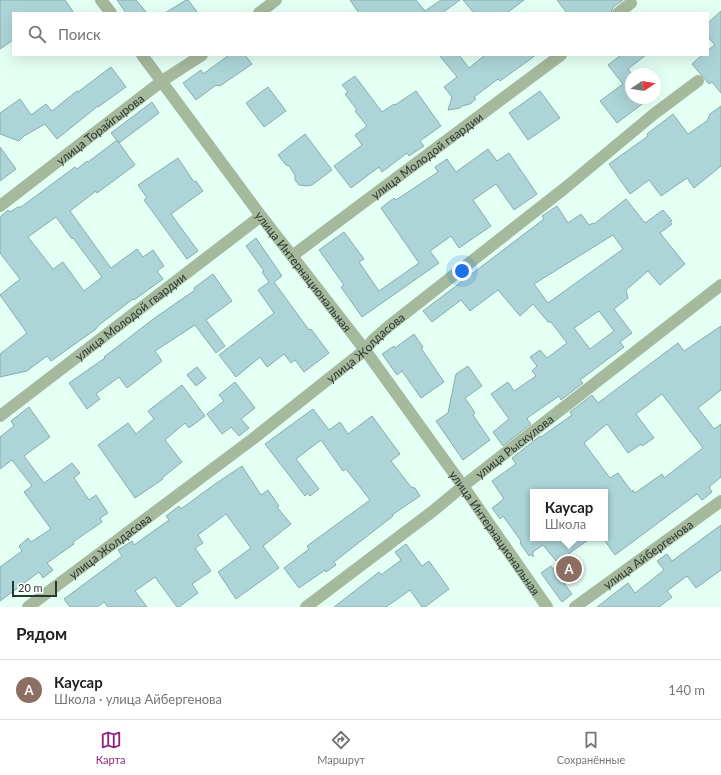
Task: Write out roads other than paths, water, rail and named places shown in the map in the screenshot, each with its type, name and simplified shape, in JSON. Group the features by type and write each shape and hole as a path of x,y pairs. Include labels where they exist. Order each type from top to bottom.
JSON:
{"street":[{"path":"101,0 110,12"},
{"path":"260,12 276,0"},
{"path":"619,12 631,3"},
{"name":"улица Интернациональная","path":"143,56 261,216 366,350 463,486 546,607"},
{"name":"улица Торайгырова","path":"0,206 162,81 200,56"},
{"name":"улица Молодой гвардии","path":"292,256 560,56"},
{"name":"улица Жолдасова","path":"28,607 254,438 366,350 373,340 389,326 565,188 654,114 698,81"},
{"name":"улица Молодой гвардии","path":"0,416 261,216"},
{"name":"улица Рыскулова","path":"306,607 433,511 721,285"},
{"name":"улица Айбергенова","path":"575,607 721,501"}],"place":[{"name":"Каусар","path":"569,569"}]}
